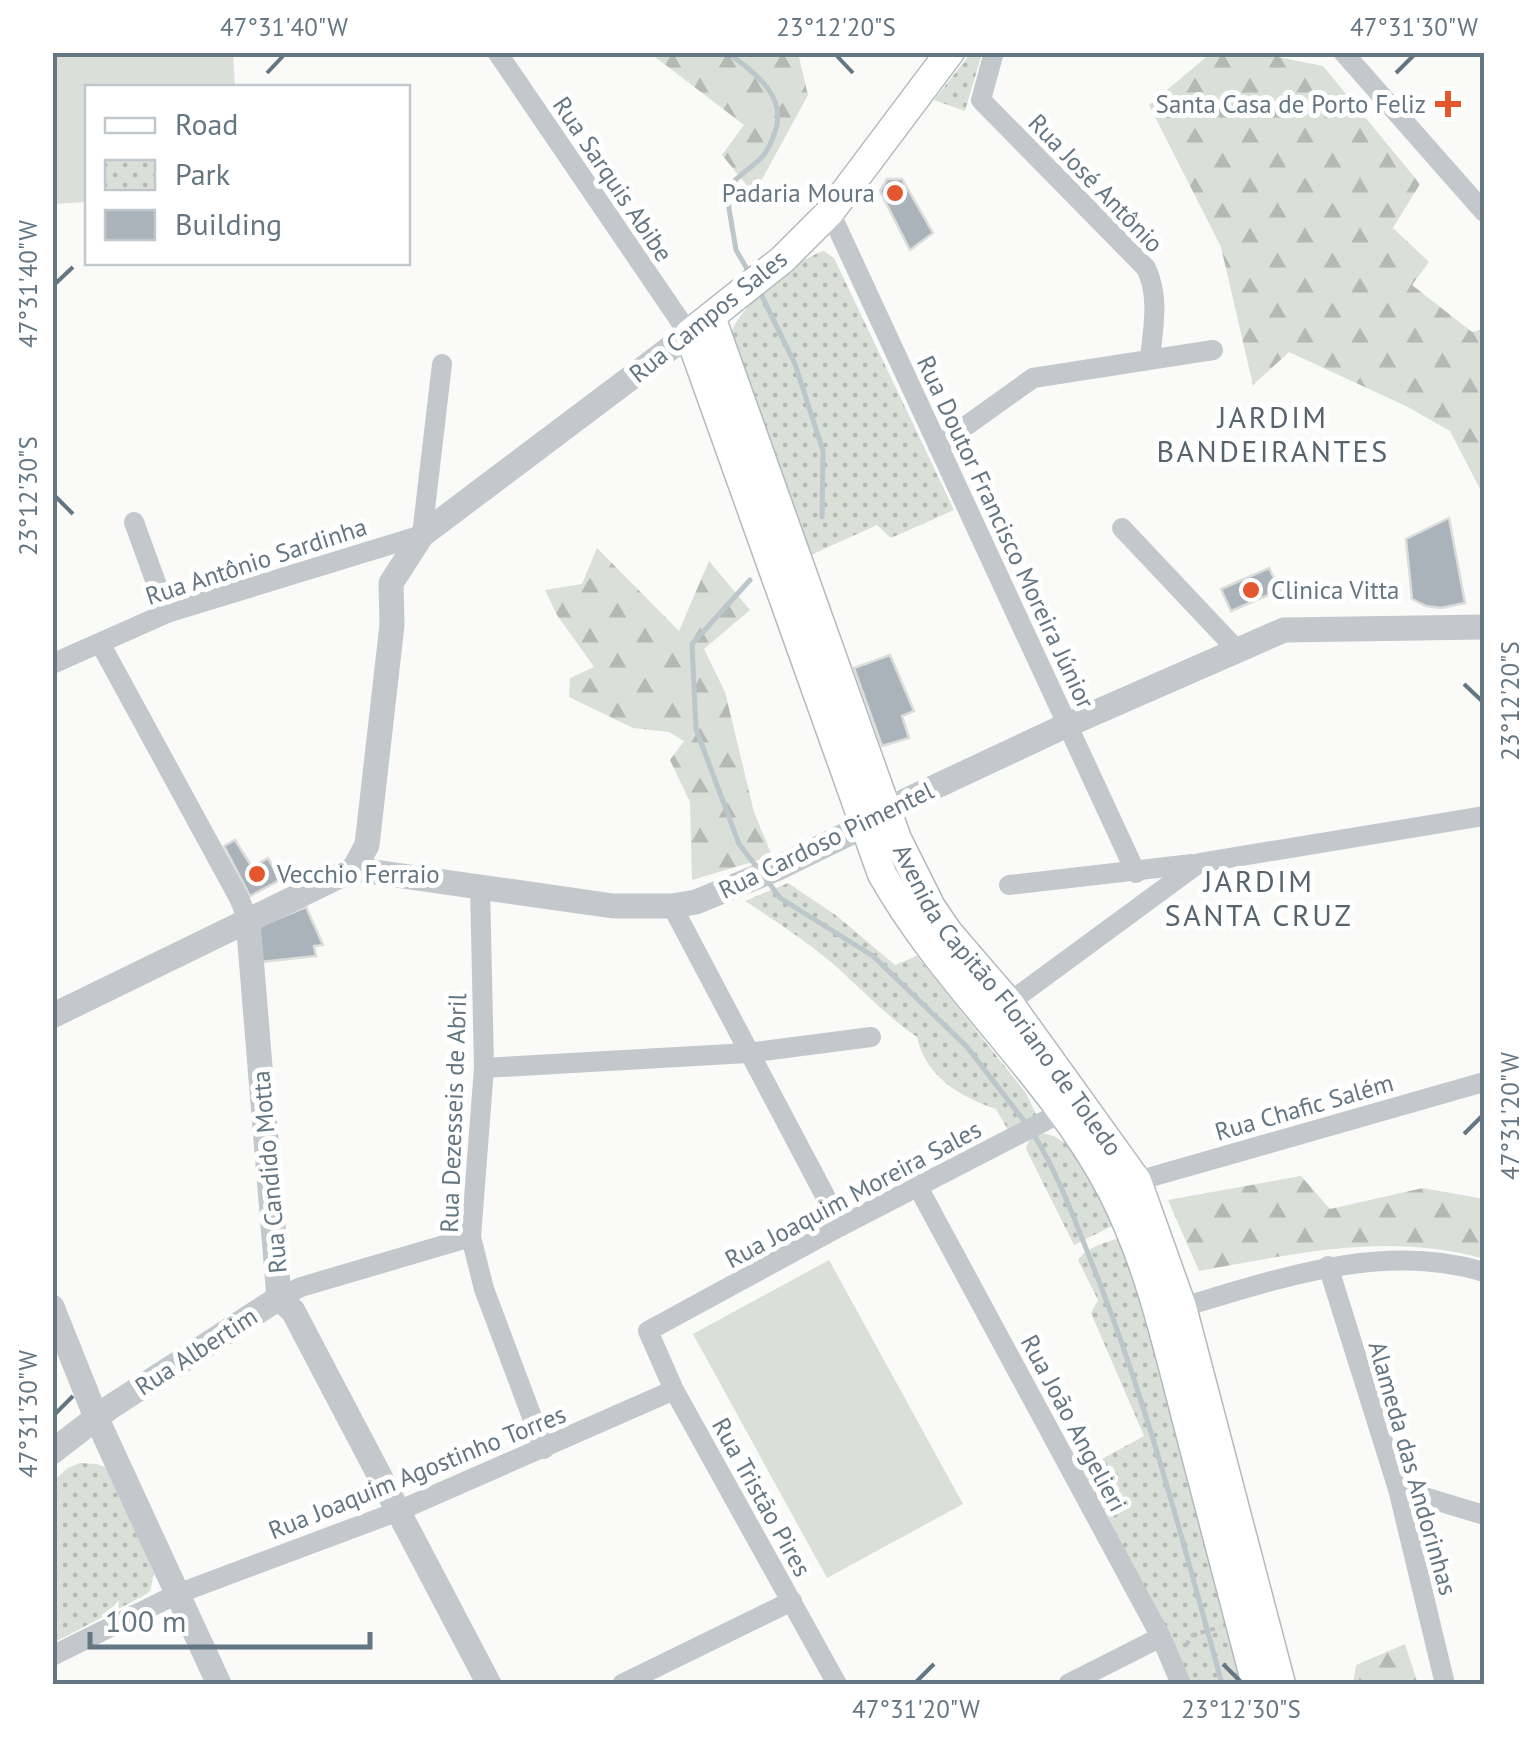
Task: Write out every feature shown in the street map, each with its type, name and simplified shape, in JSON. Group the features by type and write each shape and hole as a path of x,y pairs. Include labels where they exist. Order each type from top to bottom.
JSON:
{"main road":[{"name":"Rua Campos Sales","path":"700,326 783,259 830,212 950,52"},
{"name":"Avenida Capitão Floriano de Toledo","path":"700,326 794,550 817,654 876,819 1111,1188 1171,1310 1256,1684"},
{"name":"Avenida Capitão Floriano de Toledo","path":"700,326 776,582 817,654"},
{"name":"Avenida Capitão Floriano de Toledo","path":"1062,1113 1137,1181 1281,1684"}],"street":[{"name":"Rua Sarquis Abibe","path":"496,52 700,326"},
{"name":"Rua José Antônio","path":"994,52 981,100 1146,268 1153,283 1150,359"},
{"path":"1343,52 1484,212"},
{"name":"Rua Doutor Francisco Moreira Júnior","path":"830,212 1136,873"},
{"name":"Rua Campos Sales","path":"422,535 700,326"},
{"path":"938,446 1033,378 1213,350"},
{"path":"52,1016 354,869 367,845 392,625 391,583 422,535 442,364"},
{"path":"134,522 167,613"},
{"path":"1122,528 1238,651"},
{"name":"Rua Antônio Sardinha","path":"52,664 167,613 422,535"},
{"name":"Rua Cardoso Pimentel","path":"354,869 613,906 696,902 776,869 1068,726 1284,630 1484,627"},
{"name":"Rua Candido Motta","path":"100,643 248,920 279,1298 293,1311 488,1684"},
{"path":"1009,885 1136,873 1484,816"},
{"path":"999,1010 1199,863"},
{"name":"Rua Dezesseis de Abril","path":"480,885 484,1068 471,1237 484,1290 544,1449"},
{"path":"672,906 841,1226"},
{"path":"484,1068 748,1052 871,1038"},
{"name":"Rua Chafic Salém","path":"1137,1181 1484,1082"},
{"name":"Rua Joaquim Moreira Sales","path":"648,1332 841,1226 1062,1113"},
{"name":"Rua João Angelieri","path":"918,1187 1161,1637 1181,1684"},
{"name":"Rua Albertim","path":"52,1452 96,1417 300,1286 471,1237"},
{"path":"1171,1310 1328,1266 1415,1259 1484,1272"},
{"name":"Alameda das Andorinhas","path":"1328,1266 1398,1489 1445,1684"},
{"path":"52,1307 96,1417 219,1684"},
{"name":"Rua Tristão Pires","path":"648,1332 674,1390 836,1684"},
{"name":"Rua Joaquim Agostinho Torres","path":"52,1656 177,1594 396,1512 674,1390"},
{"path":"1398,1489 1484,1515"},
{"path":"622,1684 792,1601"},
{"path":"1068,1684 1161,1637"}],"path":[{"path":"1192,1636 1220,1627"}],"green space":[{"path":"53,52 233,53 235,85 85,85 85,202 53,204"},
{"path":"650,53 798,53 808,95 754,194 722,155 744,125"},
{"path":"971,53 982,53 965,111 934,100"},
{"path":"1211,53 1257,53 1323,66 1420,184 1393,228 1429,262 1412,285 1472,332 1484,329 1481,491 1450,431 1408,407 1289,352 1253,385 1221,247 1149,105"},
{"path":"824,251 834,258 954,510 891,538 877,525 804,558 731,333 770,285"},
{"path":"597,548 679,631 709,561 750,610 704,649 725,692 754,812 772,856 692,880 690,802 670,760 684,741 669,732 633,728 569,697 570,678 594,667 557,615 545,590 582,584"},
{"path":"788,883 837,916 895,965 917,956 1026,1093 1037,1116 1008,1130 996,1109 957,1091 936,1074 917,1037 818,951 745,901"},
{"path":"1042,1133 1056,1137 1077,1156 1113,1222 1074,1245 1026,1149 1029,1140"},
{"path":"1301,1176 1330,1209 1423,1188 1484,1199 1484,1259 1448,1251 1377,1246 1306,1252 1199,1271 1168,1200"},
{"path":"1116,1239 1121,1242 1171,1407 1242,1684 1188,1684 1080,1471 1144,1436 1091,1313 1098,1300 1078,1260 1090,1249"},
{"path":"829,1260 963,1504 827,1578 693,1334"},
{"path":"80,1463 109,1469 154,1573 150,1591 145,1595 53,1643 53,1481"},
{"path":"1405,1644 1418,1684 1353,1684 1356,1665"}],"building":[{"path":"887,179 902,179 933,233 910,250 880,191"},
{"path":"1449,518 1465,603 1441,608 1426,606 1412,599 1406,539"},
{"name":"Clinica Vitta","path":"1269,568 1280,590 1231,611 1221,589"},
{"path":"890,655 914,711 902,716 909,738 882,746 854,668"},
{"name":"Vecchio Ferraio","path":"235,840 252,867 268,858 280,880 250,896 224,846"},
{"path":"306,907 323,945 314,946 316,956 260,962 257,927"}],"waterway":[{"path":"727,52 766,86 777,107 775,132 767,150 726,191 736,250 750,274"},
{"path":"758,288 795,364 823,451 822,517"},
{"path":"750,580 692,644 696,729 739,844 756,866"},
{"path":"769,883 780,898 873,956 967,1047 1028,1126"},
{"path":"1034,1135 1072,1213 1129,1365 1222,1684"}],"place":[{"name":"Santa Casa de Porto Feliz","path":"1448,104"},
{"name":"Padaria Moura","path":"895,193"},
{"name":"Clinica Vitta","path":"1251,590"},
{"name":"Vecchio Ferraio","path":"257,874"}],"district":[{"name":"JARDIM BANDEIRANTES","path":"1273,433"},
{"name":"JARDIM SANTA CRUZ","path":"1259,897"}]}
